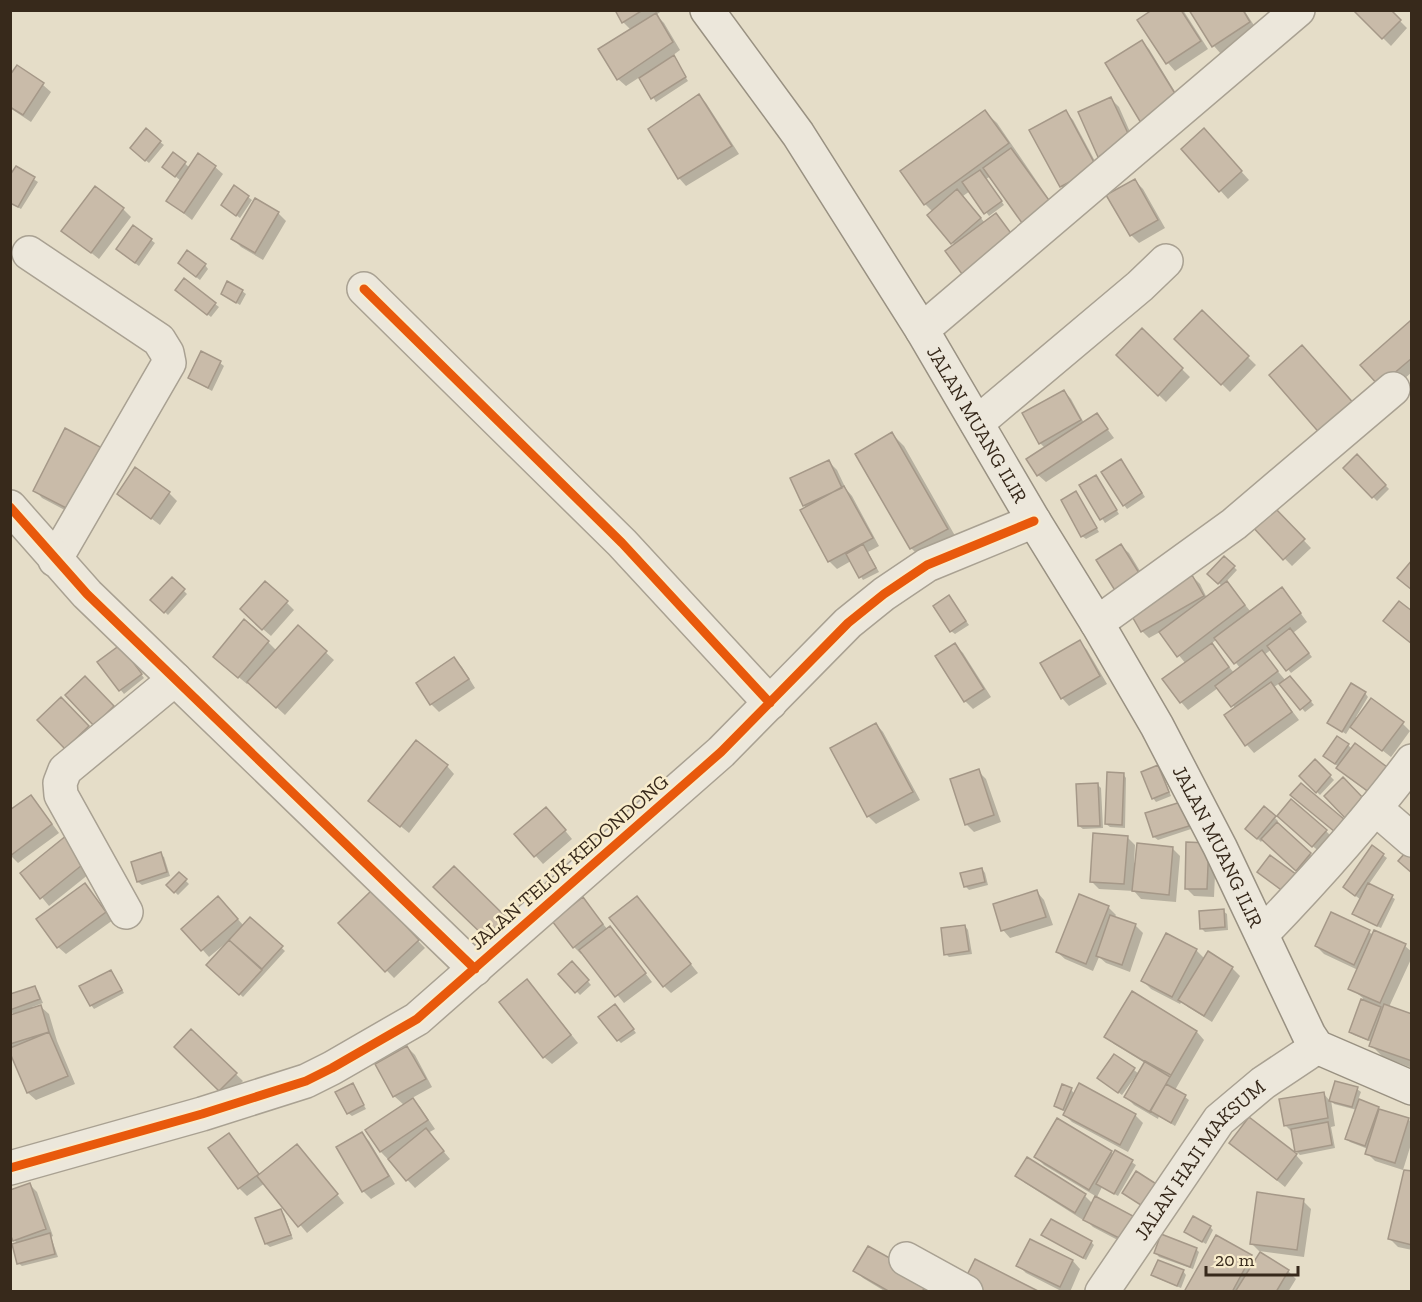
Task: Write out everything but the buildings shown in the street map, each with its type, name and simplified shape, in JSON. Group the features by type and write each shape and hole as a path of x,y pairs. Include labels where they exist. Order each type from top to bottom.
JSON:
{"street":[{"name":"JALAN MUANG ILIR","path":"707,10 798,134 922,330 1056,558 1097,623 1157,726 1220,847 1303,1026 1317,1047"},
{"path":"922,330 1298,10"},
{"path":"29,253 159,340 167,353 169,363 55,560"},
{"path":"977,423 1140,286 1166,261"},
{"path":"364,289 622,543 770,703"},
{"path":"1097,623 1234,524 1393,389"},
{"path":"10,507 87,594 475,969"},
{"name":"JALAN TELUK KEDONDONG","path":"10,1168 202,1114 306,1081 417,1019 721,752 848,623 884,594 927,565 1034,521"},
{"path":"126,912 61,795 60,783 65,770 175,679"},
{"path":"1262,934 1317,877 1412,761"},
{"path":"1375,808 1412,840"},
{"path":"1317,1047 1412,1088"},
{"name":"JALAN HAJI MAKSUM","path":"1102,1292 1219,1120 1263,1083 1317,1047"},
{"path":"906,1259 966,1292"}],"cycle path":[{"path":"364,289 622,543 770,703"},
{"path":"10,507 87,594 475,969"},
{"path":"10,1168 202,1114 306,1081 417,1019 721,752 848,623 884,594 927,565 1034,521"}]}
